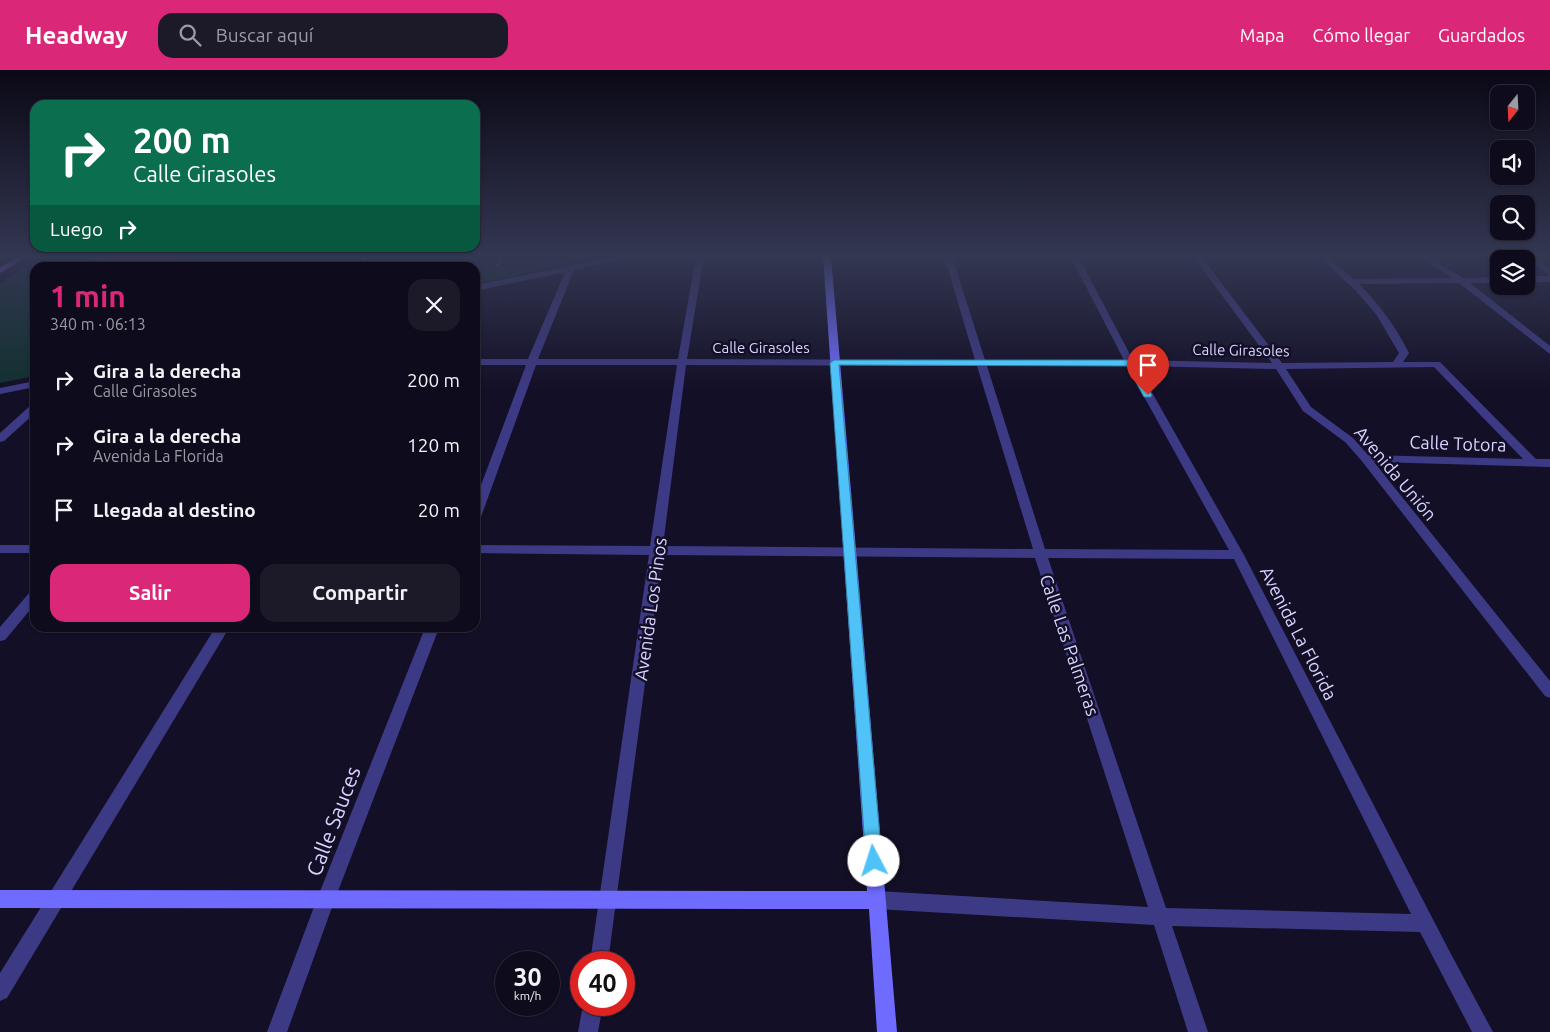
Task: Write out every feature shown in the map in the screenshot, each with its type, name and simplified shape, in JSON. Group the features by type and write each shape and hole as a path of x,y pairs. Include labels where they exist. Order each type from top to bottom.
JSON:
{"street":[{"path":"480,503 532,362 557,301"},
{"name":"Avenida Los Pinos","path":"602,951 658,550 682,362 692,301"},
{"path":"830,301 848,552 887,1032"},
{"name":"Calle Las Palmeras","path":"962,301 1040,553 1162,917 1198,1032"},
{"name":"Avenida La Florida","path":"1097,301 1130,363 1238,555 1424,923 1482,1032"},
{"name":"Avenida Unión","path":"1231,301 1280,366 1307,409 1349,440 1365,458 1550,692"},
{"path":"1370,301 1395,332 1404,353 1396,364"},
{"path":"1488,301 1550,351"},
{"path":"1534,337 1550,338"},
{"name":"Calle Girasoles","path":"480,362 1130,363 1280,366 1437,364 1533,463"},
{"path":"0,391 30,385"},
{"path":"0,439 30,412"},
{"name":"Calle Totora","path":"1365,458 1550,463"},
{"path":"0,549 30,549"},
{"path":"480,549 1238,555"},
{"path":"0,636 30,601"},
{"path":"0,991 220,632"},
{"name":"Calle Sauces","path":"278,1032 326,900 430,632"},
{"path":"0,899 877,900 1162,917 1424,923"},
{"path":"588,1032 590,1016"}],"green space":[{"path":"0,301 30,301 30,377 0,383"}],"route":[{"path":"874,861 834,363 1130,363 1148,395"}]}
